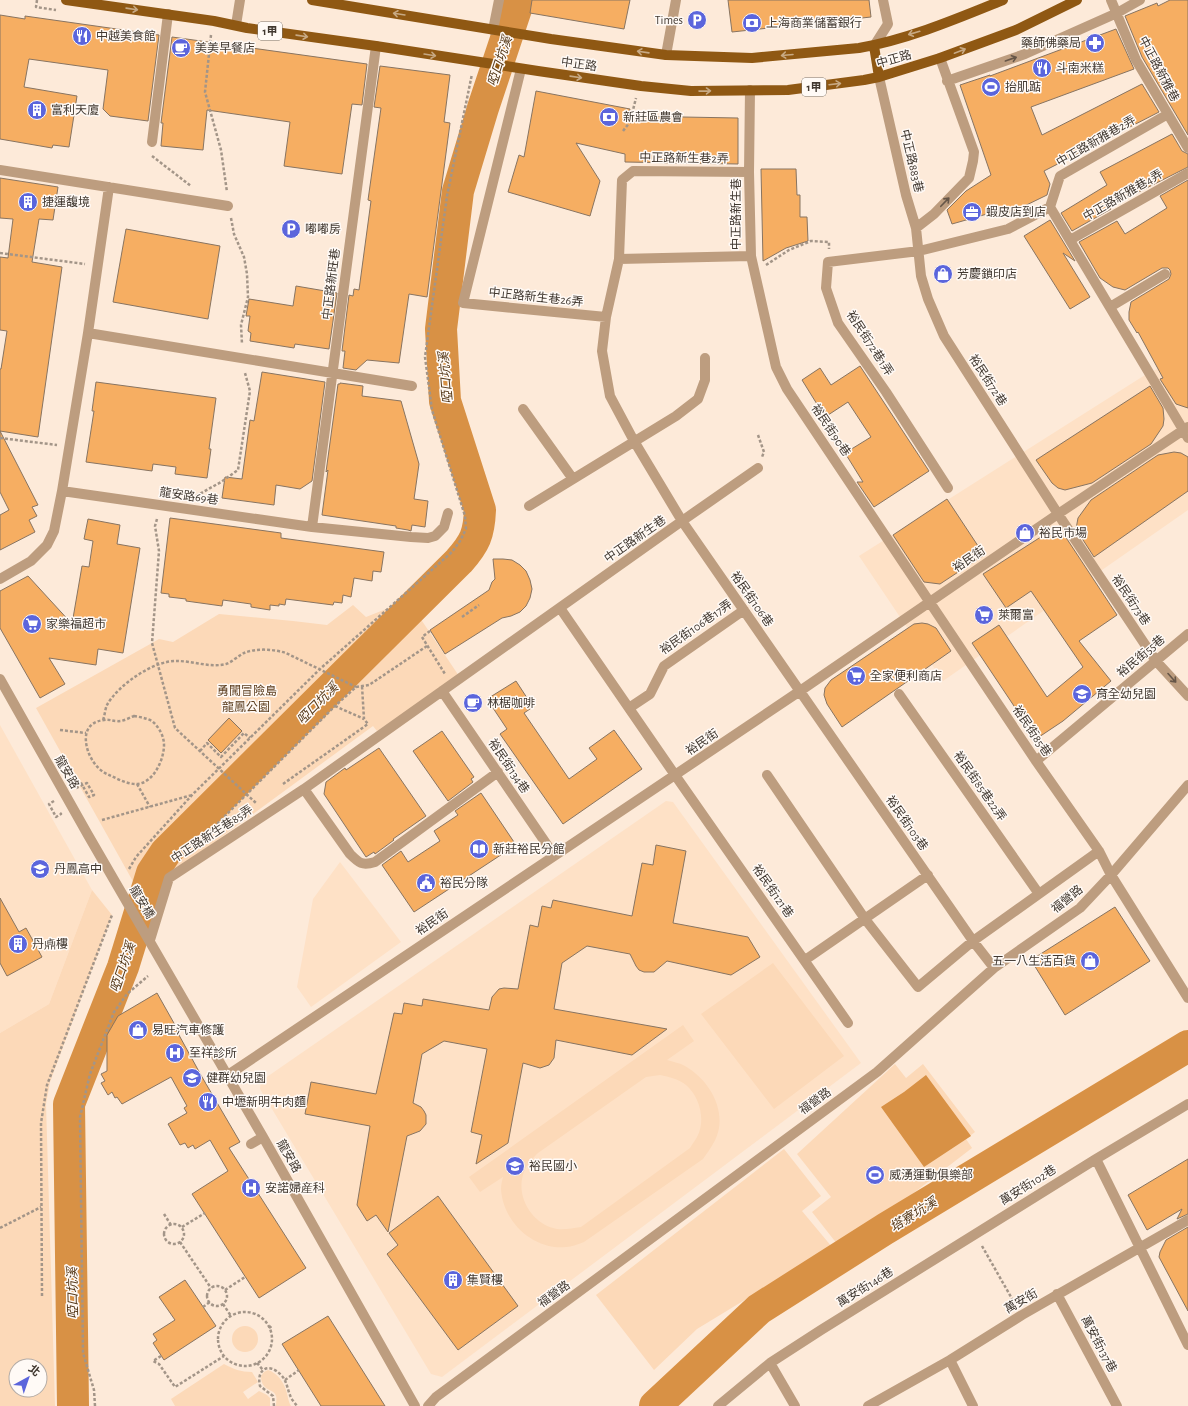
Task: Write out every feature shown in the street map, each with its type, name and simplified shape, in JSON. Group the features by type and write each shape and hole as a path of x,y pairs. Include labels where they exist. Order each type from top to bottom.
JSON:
{"main road":[{"name":"中正路","path":"66,0 168,14 521,69 641,86 691,91 788,90 879,77 940,58 1016,30 1077,0"},
{"name":"中正路","path":"312,0 493,30 666,55 752,58 874,46 931,28 1003,0"},
{"path":"874,46 879,77"}],"street":[{"path":"236,25 240,0"},
{"path":"493,30 499,0"},
{"path":"666,55 676,0"},
{"path":"874,46 888,24 883,0"},
{"name":"中正路新雅巷","path":"1112,0 1136,60 1188,148"},
{"path":"947,81 1024,54 1117,13 1140,0"},
{"path":"152,142 168,14"},
{"name":"中正路新旺巷","path":"312,526 376,46"},
{"path":"916,228 934,214 969,178 973,161 974,152 947,81 940,58"},
{"name":"中正路新生巷26弄","path":"521,69 463,303 606,317"},
{"name":"中正路883巷","path":"879,77 906,195 916,228 919,251"},
{"name":"中正路新生巷","path":"619,258 751,256 749,172 750,90"},
{"name":"中正路新雅巷2弄","path":"1050,207 1060,176 1168,114"},
{"path":"0,170 228,206"},
{"name":"中正路新生巷2弄","path":"622,180 633,171 749,172"},
{"name":"中正路新雅巷4弄","path":"1070,240 1188,173"},
{"name":"中正路新生巷","path":"371,742 682,521 634,441 610,396 602,351 606,317 619,258 622,180"},
{"path":"0,579 31,560 47,545 54,531 88,333 109,187"},
{"path":"828,262 919,251 1008,229 1050,207 1186,432"},
{"name":"裕民街72巷","path":"919,251 921,276 928,300 944,336 1058,514"},
{"name":"裕民街90巷","path":"751,256 776,367 787,389 930,601"},
{"name":"裕民街72巷1弄","path":"828,262 826,288 838,323 886,392 948,488"},
{"path":"1110,307 1165,274"},
{"path":"88,333 412,386"},
{"path":"529,506 676,416 698,399 705,380 705,358"},
{"path":"523,409 573,479"},
{"name":"裕民街","path":"228,1075 800,691 1058,514 1186,432"},
{"path":"682,521 758,468"},
{"name":"龍安路69巷","path":"62,491 312,526 428,538 435,536 444,527 448,513"},
{"name":"裕民街73巷","path":"1058,514 1156,661 1188,696"},
{"name":"裕民街106巷","path":"682,521 800,691"},
{"name":"裕民街85巷","path":"930,601 1098,851 1111,875 1188,998"},
{"path":"560,608 629,708"},
{"name":"裕民街106巷17弄","path":"629,708 650,694 664,666 744,610"},
{"name":"裕民街55巷","path":"1036,760 1188,634"},
{"name":"龍安路","path":"0,679 112,877"},
{"name":"裕民街134巷","path":"442,691 554,855"},
{"name":"裕民街103巷","path":"800,691 973,941 994,968"},
{"name":"裕民街85巷22弄","path":"899,694 1039,894"},
{"name":"裕民街121巷","path":"629,708 848,1023"},
{"name":"中正路新生巷85弄","path":"150,940 169,878 304,789 371,742"},
{"path":"304,789 350,854 358,862 366,865 375,862 498,772"},
{"path":"766,776 865,919 918,987 973,941 1098,851"},
{"name":"福營路","path":"428,1406 436,1397 876,1072 994,968 1080,908 1111,875 1188,786"},
{"path":"805,960 928,875"},
{"name":"龍安橋","path":"112,877 150,940"},
{"name":"龍安路","path":"150,940 415,1406"},
{"name":"萬安街102巷","path":"974,1234 1188,1104"},
{"path":"252,1144 263,1137"},
{"path":"1096,1159 1188,1345"},
{"name":"萬安街","path":"868,1406 879,1403 1057,1294 1188,1220"},
{"name":"萬安街146巷","path":"718,1406 770,1363 974,1234"},
{"name":"萬安街137巷","path":"1057,1294 1117,1406"},
{"path":"950,1360 973,1406"},
{"path":"770,1363 796,1406"}],"path":[{"path":"36,0 36,7 60,10"},
{"path":"178,507 222,482 238,470 250,391 242,358 241,325 248,297 247,274 244,257 234,234 228,206 221,150 205,92 211,35"},
{"path":"130,869 136,857 192,795 320,669 452,552 466,529 465,516 432,410 426,357 446,196 474,62"},
{"path":"623,131 630,122 636,98"},
{"path":"152,142 150,154 202,194 208,203"},
{"path":"755,274 764,266 790,250 811,241 829,242 828,262"},
{"path":"0,253 98,265"},
{"path":"758,435 764,452 758,468"},
{"path":"0,438 69,447"},
{"path":"162,505 155,526 159,551 152,643 175,728 220,768 256,803 262,799"},
{"path":"462,617 479,605"},
{"path":"430,631 422,637 452,684"},
{"path":"200,840 356,687 369,685 427,646"},
{"path":"103,720 107,705 137,674 158,664 176,660 208,665 226,664 244,653 275,650 286,653 356,687"},
{"path":"362,686 364,719"},
{"path":"281,786 368,724 364,719 335,706"},
{"path":"134,716 143,718 151,721 160,729 164,744 163,754 158,767 151,778 137,784 126,782 104,773 91,759 85,742 86,733 90,726 97,721 117,721 134,716"},
{"path":"60,730 86,733"},
{"path":"200,751 207,743 210,744 221,757 235,740 244,733 250,738"},
{"path":"80,781 89,797 94,795 87,783"},
{"path":"137,784 150,807"},
{"path":"102,820 192,795"},
{"path":"52,799 55,804"},
{"path":"49,804 56,816 60,814 58,809"},
{"path":"42,1296 41,1123 47,1085 112,915"},
{"path":"96,1406 94,1390 83,1353 80,1117 90,1074 114,1012 127,994 148,976"},
{"path":"0,1228 41,1207"},
{"path":"182,1227 205,1213"},
{"path":"164,1214 171,1225"},
{"path":"177,1224 182,1227 184,1236 180,1242 170,1242 166,1238 165,1231 168,1226 177,1224"},
{"path":"974,1234 1022,1315"},
{"path":"180,1242 211,1288"},
{"path":"225,1290 245,1277"},
{"path":"220,1287 225,1290 227,1299 223,1304 216,1306 210,1302 208,1294 211,1288 220,1287"},
{"path":"203,1307 210,1302"},
{"path":"223,1304 231,1316"},
{"path":"245,1312 253,1313 260,1317 269,1328 271,1340 269,1349 264,1357 257,1362 249,1365 240,1365 231,1362 224,1356 219,1348 219,1330 223,1323 231,1316 245,1312"},
{"path":"269,1328 273,1325"},
{"path":"161,1356 153,1361 159,1364 175,1387 224,1356"},
{"path":"257,1362 263,1370"},
{"path":"274,1406 273,1396 260,1386 258,1380 259,1374 268,1368 275,1370 285,1380 290,1395 297,1406"},
{"path":"285,1380 299,1370"}],"shaded area":[{"name":"裕民市場","path":"1188,354 1188,510 943,681 859,556 1145,375"},
{"name":"丹鳳高中","path":"0,725 92,890 49,1004 0,1033"},
{"name":"裕民國小","path":"666,801 673,802 861,1063 442,1377 431,1374 260,1089 261,1081"},
{"path":"340,862 401,942 311,1007 297,987 313,899"},
{"path":"926,1075 971,1136 924,1167 881,1107"}],"green space":[{"name":"龍鳳公園","path":"353,605 366,617 386,609 416,612 459,676 377,731 373,726 167,877 169,862 227,805 213,792 151,854 135,885 36,708 159,639 173,642 219,614 327,625"},
{"path":"92,890 112,915 50,1082 46,1104 55,1406 0,1406 0,1033 49,1004"},
{"path":"773,963 844,1056 774,1109 701,1014"},
{"path":"683,1025 694,1041 667,1060 683,1065 693,1071 706,1084 716,1101 720,1119 717,1136 713,1144 703,1159 584,1242 568,1247 554,1247 531,1239 514,1223 507,1212 501,1189 503,1177 480,1192 469,1177","holes":["660,1075 677,1080 686,1085 691,1090 698,1103 701,1117 700,1131 690,1148 581,1227 557,1229 541,1222 528,1209 522,1193 521,1184 523,1175 525,1169 533,1158 646,1077"]},
{"name":"威湧運動俱樂部","path":"895,1064 906,1078 923,1064 975,1132 966,1139 972,1148 841,1249 812,1212 831,1197 797,1154"},
{"path":"784,1149 821,1196 802,1211 832,1247 697,1329 654,1370 596,1295"},
{"path":"245,1326 254,1330 258,1339 254,1348 245,1352 236,1348 232,1339 236,1330"},
{"path":"224,1364 237,1370 252,1372 258,1382 243,1392 248,1399 259,1391 267,1395 270,1398 270,1406 175,1406 171,1399"},
{"path":"268,1370 277,1375 283,1384 291,1406 276,1406 275,1394 263,1385 262,1381 261,1376"}],"building":[{"path":"532,0 630,0 624,29 530,13"},
{"path":"728,0 869,0 871,17 732,32"},
{"path":"1170,0 1188,0 1188,135 1142,57 1125,16 1157,3 1158,6"},
{"path":"0,15 25,19 25,16 159,35 148,121 110,116 103,109 108,70 29,59 24,87 77,96 69,147 53,145 52,148 0,139"},
{"path":"1116,29 1134,69 1031,107 1042,135 1142,84 1159,112 1044,171 1050,184 1047,195 1010,213 1008,208 952,224 947,210 966,191 991,175 960,85 990,76"},
{"path":"172,37 367,64 362,105 352,104 342,174 284,166 290,122 207,110 203,150 161,146 163,123 161,123"},
{"path":"380,66 450,75 444,122 450,123 427,297 409,294 399,363 367,360 356,370 343,368 345,351 342,351 349,295 353,296 354,289 359,290 371,201 368,200 381,108 374,107"},
{"path":"536,91 630,109 628,116 738,118 738,164 625,162 625,154 576,143 600,181 590,216 508,192 519,155 524,157"},
{"path":"1172,134 1182,151 1188,154 1188,167 1109,207 1111,209 1072,231 1061,213 1107,185 1100,172"},
{"path":"761,169 796,169 797,195 800,195 800,217 807,217 808,241 786,248 763,261"},
{"path":"0,178 58,187 53,220 39,219 32,262 62,267 38,437 0,431 0,369 7,331 0,330 0,257 8,258 13,219 0,218"},
{"path":"1188,180 1188,408 1176,404 1160,379 1163,378 1138,332 1137,333 1129,320 1131,302 1169,279 1171,274 1170,270 1168,268 1162,268 1125,290 1113,287 1100,278 1079,242 1117,221 1125,234 1167,208 1160,196"},
{"path":"1050,220 1075,261 1063,253 1090,297 1070,309 1024,236"},
{"path":"126,229 220,246 208,319 113,302"},
{"path":"296,286 337,293 329,349 295,344 294,348 250,341 251,333 248,331 250,316 246,316 249,299 293,306"},
{"path":"860,366 929,471 874,507 857,482 863,482 845,453 871,437 848,402 825,417 802,380 820,368 831,385"},
{"path":"262,372 325,382 312,481 300,489 276,485 274,505 222,498 225,477 242,479 250,420 254,421"},
{"path":"96,382 216,398 209,449 211,449 207,478 175,474 176,467 153,464 152,471 86,462 94,411 92,411"},
{"path":"338,384 363,386 362,396 401,401 419,464 414,499 428,501 425,527 412,525 411,531 396,528 396,526 322,515 328,470 326,472"},
{"path":"1150,386 1163,408 1164,419 1163,426 1151,444 1092,483 1065,490 1058,488 1052,483 1036,460"},
{"path":"0,431 38,505 32,507 37,516 29,520 35,532 0,550 0,515 9,510 0,492"},
{"path":"1174,452 1181,453 1188,457 1188,491 1094,557 1076,529 1078,518 1091,500 1158,455"},
{"path":"947,499 984,555 940,584 924,582 893,535"},
{"path":"170,518 281,533 281,538 384,552 381,572 373,571 372,581 354,578 351,597 343,595 342,603 334,602 333,605 286,599 285,605 270,605 270,610 251,607 251,604 223,600 222,606 169,597 169,594 161,593"},
{"path":"88,519 120,525 117,544 140,548 123,653 98,649 96,665 49,658 65,684 40,698 0,628 0,591 28,576 72,624 82,566 89,567 93,541 84,539"},
{"path":"1047,533 1063,533 1117,615 1079,641 1111,681 1063,721 1036,739 972,643 999,625 1047,697 1083,667 1031,591 1006,608 983,574"},
{"path":"493,559 512,560 526,571 532,589 526,606 520,612 502,618 445,654 430,630 489,590 495,579"},
{"path":"922,623 936,628 951,651 842,727 827,704 824,695 825,688 831,680 914,624"},
{"path":"516,681 533,707 524,713 569,779 597,759 589,748 614,730 642,769 563,824 500,734 507,729 487,699"},
{"path":"229,718 242,731 221,753 208,740"},
{"path":"442,731 474,777 471,779 473,782 448,801 413,751"},
{"path":"379,748 426,816 393,839 394,840 375,854 374,852 366,857 324,794 326,782 345,768 346,770"},
{"path":"481,793 516,845 414,912 382,865 401,851 408,862 440,841 434,831 458,815 455,811"},
{"path":"656,845 686,851 673,923 748,937 760,957 731,975 667,961 654,972 644,972 639,970 630,954 587,946 562,963 554,1009 667,1029 632,1055 556,1040 554,1058 549,1065 540,1068 523,1063 508,1143 476,1164 482,1135 471,1132 487,1049 444,1041 422,1054 413,1103 421,1107 424,1111 426,1115 426,1124 420,1131 407,1136 388,1232 376,1215 367,1221 357,1205 370,1126 305,1114 311,1082 376,1094 394,1013 402,1014 404,1003 422,1006 423,999 489,1010 492,997 499,989 518,989 530,925 538,927 542,906 551,908 553,900 632,916 642,863 653,865"},
{"name":"丹鼑樓","path":"0,898 19,932 26,928 42,957 7,976 0,963"},
{"name":"五一八生活百貨","path":"1115,907 1150,961 1065,1015 1031,960"},
{"path":"157,993 202,1077 240,1142 229,1148 306,1268 259,1298 192,1194 228,1171 210,1140 195,1149 193,1145 188,1148 185,1143 180,1145 168,1124 187,1113 184,1108 187,1106 171,1077 122,1104 117,1097 115,1098 112,1092 108,1095 101,1083 105,1081 101,1074 107,1071 107,1035 118,1016"},
{"path":"1188,1159 1188,1214 1177,1219 1182,1209 1147,1230 1128,1195"},
{"name":"集賢樓","path":"438,1196 518,1306 458,1350 387,1254 398,1245 389,1233"},
{"path":"1188,1227 1188,1311 1159,1257 1166,1240"},
{"path":"185,1280 216,1326 164,1360 153,1343 157,1340 153,1334 175,1320 159,1297"},
{"path":"328,1316 385,1406 321,1406 282,1344"}],"waterway":[{"name":"啞口坑溪","path":"73,1406 69,1104 123,967 152,873 166,852 459,561 469,549 479,526 480,510 445,401 441,329 458,191 483,108 519,0"},
{"name":"塔寮坑溪","path":"655,1406 759,1309 885,1229 1188,1046"}],"place":[{"name":"Times","path":"697,20"},
{"name":"上海商業儲蓄銀行","path":"752,23"},
{"name":"中越美食館","path":"82,36"},
{"name":"藥師佛藥局","path":"1095,43"},
{"name":"美美早餐店","path":"181,48"},
{"name":"斗南米糕","path":"1042,68"},
{"name":"抬肌踮","path":"991,87"},
{"name":"富利天廈","path":"37,110"},
{"name":"新莊區農會","path":"609,117"},
{"name":"捷運馥境","path":"28,202"},
{"name":"蝦皮店到店","path":"972,212"},
{"name":"嘟嘟房","path":"291,229"},
{"name":"芳慶鎖印店","path":"943,274"},
{"name":"裕民市場","path":"1025,533"},
{"name":"萊爾富","path":"984,615"},
{"name":"家樂福超市","path":"32,624"},
{"name":"全家便利商店","path":"856,676"},
{"name":"育全幼兒園","path":"1082,694"},
{"name":"林椐咖啡","path":"473,703"},
{"name":"新莊裕民分館","path":"479,849"},
{"name":"丹鳳高中","path":"40,869"},
{"name":"裕民分隊","path":"426,883"},
{"name":"丹鼑樓","path":"18,944"},
{"name":"五一八生活百貨","path":"1090,961"},
{"name":"易旺汽車修護","path":"138,1030"},
{"name":"至祥診所","path":"175,1053"},
{"name":"健群幼兒園","path":"192,1078"},
{"name":"中壢新明牛肉麵","path":"208,1102"},
{"name":"裕民國小","path":"515,1166"},
{"name":"威湧運動俱樂部","path":"875,1175"},
{"name":"安諾婦産科","path":"251,1188"},
{"name":"集賢樓","path":"453,1280"}],"park label":[{"name":"勇闖冒險島","path":"247,691"}]}
